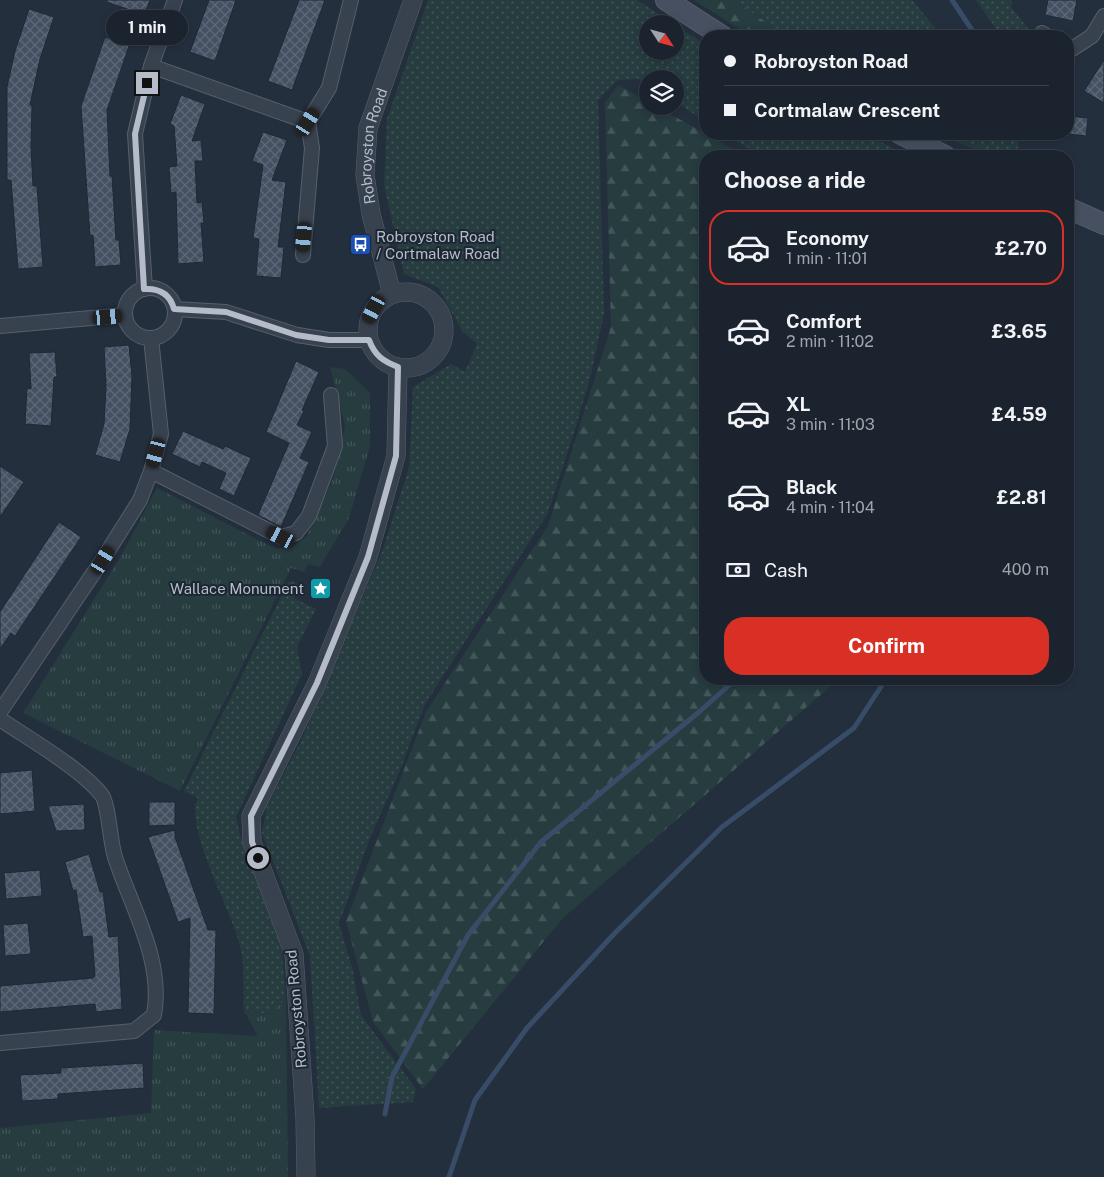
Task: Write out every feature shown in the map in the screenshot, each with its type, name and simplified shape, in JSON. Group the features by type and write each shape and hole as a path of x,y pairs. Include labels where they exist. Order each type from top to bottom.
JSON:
{"main road":[{"path":"666,0 713,30"},
{"path":"913,140 933,150"},
{"path":"1074,211 1104,224"}],"street":[{"path":"144,289 135,134 151,66 174,0"},
{"path":"303,255 312,148 308,122 329,88 351,0"},
{"name":"Robroyston Road","path":"392,294 371,214 365,175 368,128 413,0"},
{"path":"1074,49 1092,36 1104,16"},
{"path":"151,66 308,122"},
{"path":"153,288 167,295 174,309 175,318 166,332 152,338 137,334 127,322 125,315 128,301 132,296 144,289 153,288"},
{"path":"412,292 434,304 440,313 445,336 442,344 429,362 420,367 398,367 382,361 374,352 369,340 367,322 374,309 392,294 412,292"},
{"path":"174,309 226,312 296,335 329,340 369,340"},
{"path":"0,326 125,315"},
{"path":"0,712 103,560 140,500 151,471 161,434 152,338"},
{"name":"Robroyston Road","path":"306,1177 305,1118 294,954 252,842 251,816 317,683 368,557 396,456 398,367"},
{"path":"151,471 281,537 296,533 309,516 335,446 331,395"},
{"path":"0,719 86,779 103,796 114,856 148,943 156,1002 154,1014 134,1031 0,1043"}],"green space":[{"path":"428,0 637,0 660,15 639,15 639,60 684,60 684,31 699,40 699,117 684,108 684,70 639,70 639,80 618,80 598,100 604,314 590,378 576,426 548,513 425,704 400,770 370,838 339,923 352,967 361,1015 416,1089 413,1102 319,1108 310,956 262,833 267,806 300,743 382,552 409,467 413,387 451,364 465,372 477,344 462,331 438,287 404,274 384,185 387,119"},
{"path":"694,0 733,0 778,30 741,30"},
{"path":"733,0 912,0 937,30 778,30"},
{"path":"976,0 1012,0 1011,7 1029,30 997,30"},
{"path":"618,85 639,97 639,115 672,115 699,130 699,140 717,140 734,150 699,150 699,685 832,685 562,919 423,1089 373,1022 346,921 426,712 548,526 611,327 605,103"},
{"path":"735,140 877,140 897,150 751,150"},
{"path":"953,140 966,140 983,150 976,150"},
{"path":"966,140 1020,140 1017,150 983,150"},
{"path":"330,367 345,369 370,393 370,446 349,518 320,567 308,564 304,572 291,568 180,791 23,713 121,556 157,488 276,549 294,546 307,536 333,479 345,426"},
{"path":"289,581 299,584 294,598 316,609 297,647 302,674 236,817 240,835 281,945 286,999 270,1014 244,1011 243,961 238,938 212,874 198,830 195,812 198,798 184,791"},
{"path":"286,999 288,1177 0,1177 0,1128 151,1113 154,1030 258,1036 244,1011 270,1014"}],"building":[{"path":"107,0 150,0 144,15 107,2"},
{"path":"209,0 236,0 215,61 190,52"},
{"path":"299,0 325,0 292,90 268,81"},
{"path":"1048,0 1077,0 1073,21 1045,15"},
{"path":"29,9 54,17 40,59 30,105 32,105 31,148 33,186 37,186 43,267 18,269 11,180 7,180 7,87 15,51"},
{"path":"105,37 129,46 107,110 110,176 112,176 116,240 119,240 121,265 95,267 93,235 90,236 81,106"},
{"path":"1104,60 1104,103 1084,91"},
{"path":"181,95 205,104 192,141 201,140 203,161 195,161 197,203 202,202 204,223 201,223 204,262 178,264 176,192 171,193 169,167 177,166 174,126 170,124"},
{"path":"1074,117 1088,118 1086,136 1074,135"},
{"path":"263,132 287,140 272,180 286,182 278,247 284,247 281,278 256,276 259,239 253,238 263,165 252,161"},
{"path":"129,345 132,376 130,429 120,462 95,455 104,424 106,386 104,347"},
{"path":"55,352 57,377 54,377 51,426 25,424 27,388 31,389 29,353"},
{"path":"296,361 319,372 297,425 312,432 300,458 309,462 281,527 258,515 289,443 266,432"},
{"path":"183,431 223,449 225,446 251,458 234,496 219,489 226,473 202,462 200,467 172,454"},
{"path":"0,466 24,482 0,517"},
{"path":"59,522 81,537 15,636 11,633 0,649 0,612"},
{"path":"32,770 35,811 0,814 0,773"},
{"path":"149,802 175,802 175,825 149,826"},
{"path":"84,804 85,830 56,831 48,806"},
{"path":"175,830 175,837 208,930 216,930 214,1014 188,1013 190,918 178,922 148,837"},
{"path":"89,854 100,892 103,892 109,937 118,936 122,1009 96,1012 95,1004 0,1012 0,986 93,978 95,976 92,936 83,937 76,890 73,891 65,862"},
{"path":"40,870 42,896 6,899 4,873"},
{"path":"28,923 31,954 5,956 3,925"},
{"path":"143,1063 144,1088 58,1094 58,1099 22,1101 20,1075 61,1073 61,1068"}],"waterway":[{"path":"952,0 972,30"},
{"path":"385,1114 392,1077 468,935 541,842 729,685"},
{"path":"449,1177 475,1100 527,1028 614,934 722,827 854,728 882,685"}],"place":[{"name":"Robroyston Road / Cortmalaw Road","path":"360,245"},
{"name":"Wallace Monument","path":"320,588"}],"route":[{"path":"147,83 135,134 144,289 153,288 161,290 172,302 174,309 226,312 296,335 329,340 369,340 374,352 382,361 398,367 396,456 368,557 317,683 251,816 252,842 258,858"}]}
